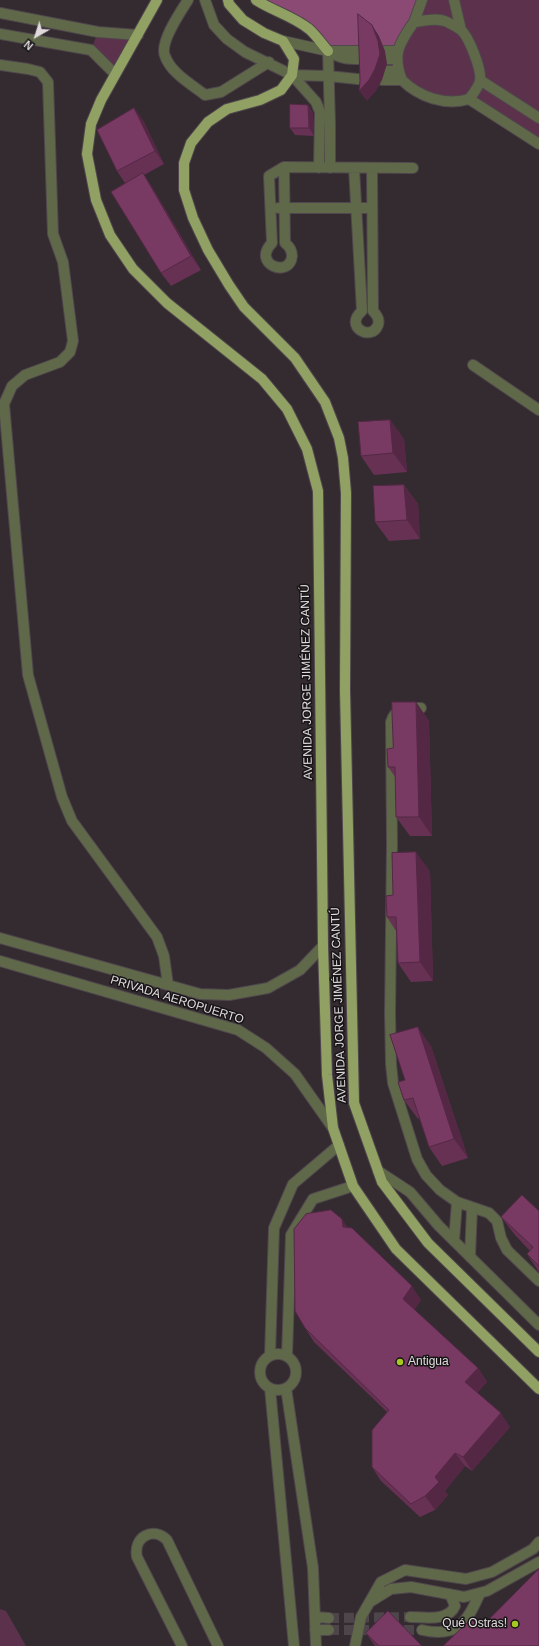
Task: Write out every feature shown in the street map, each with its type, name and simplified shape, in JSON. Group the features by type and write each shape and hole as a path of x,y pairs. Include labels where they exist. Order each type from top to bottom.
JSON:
{"main road":[{"name":"AVENIDA JORGE JIMÉNEZ CANTÚ","path":"158,0 101,100 91,124 87,154 96,200 110,235 133,269 162,298 262,379 287,410 308,449 318,491 323,946 327,1076 333,1128 353,1186 396,1249 539,1389"},
{"path":"228,0 229,4 243,20 264,33 283,41 294,59 292,75"},
{"path":"256,0 269,9 293,19 309,29 328,51"},
{"name":"AVENIDA JORGE JIMÉNEZ CANTÚ","path":"292,75 281,90 260,100 227,109 208,122 191,143 184,163 184,190 193,218 208,250 229,285 244,307 295,358 325,402 339,438 343,458 346,493 345,690 354,1103 382,1182 428,1242 539,1352"},
{"path":"510,1360 539,1398"}],"street":[{"path":"188,0 166,39 164,55 172,68 205,95 221,92 269,62"},
{"path":"205,0 214,25 227,39 245,52 269,62 292,75 325,112 330,136 330,168"},
{"path":"422,0 414,22 391,55 400,76 411,89 429,97 458,102 468,99 476,90 480,80 476,61 470,44 461,30 454,0"},
{"path":"0,13 98,32 138,35"},
{"path":"414,22 429,20 446,21 461,30"},
{"path":"92,50 98,32"},
{"path":"0,34 92,50 115,74"},
{"path":"283,41 328,51 366,55"},
{"path":"319,168 320,136 325,112 328,76 328,51"},
{"path":"0,65 40,72 48,82 53,234 63,262 73,341 70,352 60,362 25,375 12,386 4,404 28,675 62,797 72,821 157,937 164,956 168,985"},
{"path":"292,75 328,76 345,73 367,76"},
{"path":"384,76 400,76"},
{"path":"480,80 539,118"},
{"path":"468,99 539,144"},
{"path":"320,136 330,136"},
{"path":"284,168 284,243 289,246 292,252 292,258 289,263 281,268 271,265 267,260 266,255 268,248 272,243 269,176 284,168 413,168"},
{"path":"354,168 362,310 357,314 356,325 362,332 368,333 372,332 378,323 377,315 373,311 372,168"},
{"path":"271,208 372,208"},
{"path":"358,256 372,256"},
{"path":"473,365 539,410"},
{"path":"421,708 405,708 398,710 393,715 391,722 391,1064 393,1083 417,1159 426,1175 440,1190 457,1202 489,1213 497,1221 501,1238 507,1250 539,1281"},
{"name":"PRIVADA AEROPUERTO","path":"0,938 200,994 229,995 268,988 300,970 323,946"},
{"name":"PRIVADA AEROPUERTO","path":"0,961 238,1030 266,1048 295,1074 333,1128"},
{"path":"270,1356 274,1228 293,1184 339,1145"},
{"path":"378,1170 410,1192 454,1241 539,1325"},
{"path":"287,1356 291,1235 313,1199 353,1186"},
{"path":"454,1241 457,1202"},
{"path":"470,1257 472,1208"},
{"path":"281,1354 287,1356 294,1364 296,1375 294,1381 286,1388 281,1390 270,1388 262,1380 260,1375 262,1364 270,1356 281,1354"},
{"path":"270,1388 294,1646"},
{"path":"286,1388 313,1568 316,1646"},
{"path":"182,1646 137,1556 136,1550 138,1543 148,1535 155,1533 162,1535 167,1540 218,1646"},
{"path":"355,1646 361,1617 381,1582 405,1570 466,1579 492,1572 533,1549 539,1542"},
{"path":"369,1603 391,1589 411,1587 464,1597 493,1588 539,1562"},
{"path":"422,1630 437,1633 455,1630 471,1615 480,1593"},
{"path":"410,1617 445,1617 453,1612 456,1606 450,1594"},
{"path":"315,1617 329,1618"},
{"path":"315,1630 329,1630"}],"shaded area":[{"path":"257,0 422,0 398,50 328,50 310,29"},
{"path":"422,0 455,0 471,44 456,0 539,0 539,144 469,99 445,101 402,80 403,37"},
{"path":"98,32 138,35 115,74 91,50"},
{"path":"0,1609 6,1611 26,1646 0,1646"}],"building":[{"path":"358,14 372,25 378,41 380,54 375,69 369,80 359,91 360,81"},
{"path":"290,104 308,105 309,128 290,128"},
{"path":"134,108 155,151 117,171 97,130"},
{"path":"143,173 191,256 161,273 111,192"},
{"path":"390,420 393,453 361,456 358,422"},
{"path":"404,485 407,520 375,522 373,486"},
{"path":"392,702 416,702 419,817 396,817 395,767 388,767 387,749 393,748"},
{"path":"416,852 420,962 398,963 396,917 387,917 386,896 393,895 392,853"},
{"path":"418,1027 454,1139 429,1147 413,1098 404,1100 398,1082 405,1080 390,1035"},
{"path":"522,1195 539,1211 539,1266 527,1254 533,1247 501,1217"},
{"name":"Antigua","path":"331,1210 342,1219 343,1227 352,1228 412,1286 403,1299 478,1368 465,1382 501,1413 463,1457 455,1453 435,1477 439,1482 425,1496 411,1504 372,1467 372,1430 389,1410 305,1328 295,1311 294,1229 306,1214"},
{"path":"539,1569 539,1646 443,1646 471,1619 480,1628"},
{"path":"388,1611 422,1646 379,1646 366,1633"}],"tunnel":[{"path":"329,1618 410,1617"},
{"path":"329,1630 422,1630"}],"place":[{"name":"Antigua","path":"400,1362"},
{"name":"Qué Ostras!","path":"515,1624"}]}
